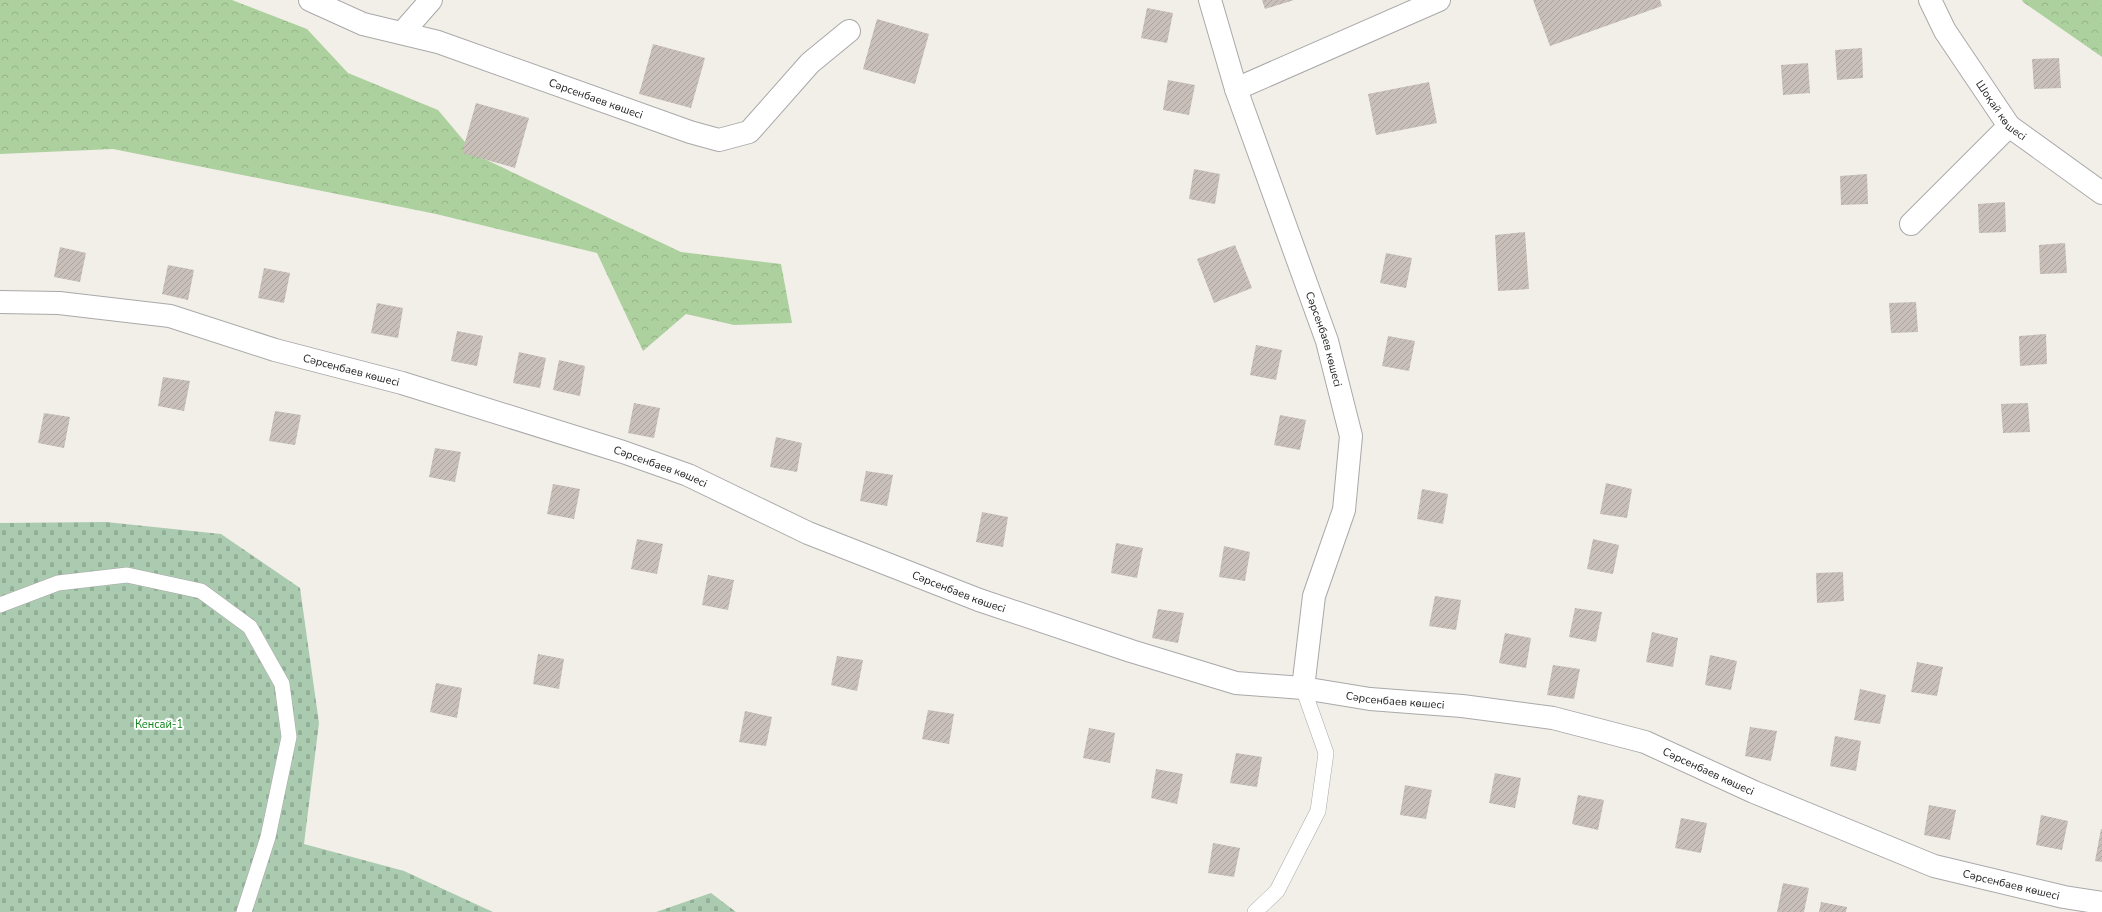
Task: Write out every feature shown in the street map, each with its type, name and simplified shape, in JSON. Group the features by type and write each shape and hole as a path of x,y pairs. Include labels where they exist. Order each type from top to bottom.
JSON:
{"street":[{"name":"Сәрсенбаев көшесі","path":"310,0 363,24 438,42 690,132 719,140 749,132 810,63 849,31"},
{"path":"402,33 431,0"},
{"name":"Сәрсенбаев көшесі","path":"1210,0 1236,89 1326,341 1351,436 1344,510 1314,596 1304,688"},
{"path":"1236,89 1439,0"},
{"name":"Шоқай көшесі","path":"1930,0 1945,31 2008,126 2102,193"},
{"path":"1911,224 2008,126"},
{"name":"Сәрсенбаев көшесі","path":"0,302 59,303 170,316 275,350 402,383 623,452 688,475 808,533 979,600 1131,651 1236,683 1304,688 1370,699 1462,706 1553,718 1645,742 1754,792 1934,866 2064,897 2102,903"}],"lane":[{"path":"0,605 58,583 128,575 201,591 250,627 282,684 289,737 268,837 244,912"},
{"path":"1255,912 1277,891 1318,811 1326,753 1304,688"}],"green space":[{"path":"0,0 232,0 307,29 348,73 438,110 476,155 681,252 781,264 792,323 734,325 686,314 643,351 597,253 436,214 113,149 0,154"},
{"path":"2022,0 2102,0 2102,57 2023,2"},
{"name":"Кенсай-1","path":"106,522 221,534 300,588 319,723 304,844 404,871 493,912 0,912 0,523"},
{"path":"711,893 736,912 656,912"}],"building":[{"path":"1262,0 1294,0 1265,9"},
{"path":"1533,0 1660,0 1662,6 1550,46"},
{"path":"1147,8 1173,13 1167,43 1141,38"},
{"path":"877,19 929,34 915,84 863,69"},
{"path":"653,44 705,58 691,108 639,94"},
{"path":"1862,48 1863,78 1837,80 1835,50"},
{"path":"2059,58 2061,88 2034,89 2032,59"},
{"path":"1808,63 1810,93 1783,95 1781,65"},
{"path":"1168,80 1195,85 1189,115 1163,110"},
{"path":"1429,82 1437,123 1376,135 1368,94"},
{"path":"476,103 529,118 515,168 462,153"},
{"path":"1194,169 1220,174 1215,204 1189,199"},
{"path":"1867,174 1868,204 1841,205 1840,176"},
{"path":"2005,202 2006,232 1979,233 1978,204"},
{"path":"1525,232 1529,289 1498,291 1495,235"},
{"path":"2065,243 2067,273 2040,274 2039,245"},
{"path":"1235,245 1252,288 1214,303 1197,259"},
{"path":"60,247 86,253 80,282 54,277"},
{"path":"1386,253 1412,258 1406,288 1380,283"},
{"path":"168,265 194,270 188,300 162,294"},
{"path":"264,268 290,273 284,303 258,298"},
{"path":"1916,302 1918,332 1891,333 1889,303"},
{"path":"377,303 403,308 398,338 371,333"},
{"path":"457,331 483,336 477,366 451,361"},
{"path":"2046,334 2047,364 2020,366 2019,336"},
{"path":"1388,336 1415,341 1409,371 1382,366"},
{"path":"1256,345 1282,350 1276,380 1250,375"},
{"path":"519,352 546,358 540,388 513,383"},
{"path":"559,360 585,366 580,396 553,390"},
{"path":"163,377 190,381 184,411 158,406"},
{"path":"634,403 660,408 654,438 628,433"},
{"path":"2028,403 2030,432 2003,433 2001,404"},
{"path":"275,411 301,415 295,445 269,441"},
{"path":"44,413 70,417 64,448 38,443"},
{"path":"1280,415 1306,420 1300,450 1274,445"},
{"path":"776,437 802,443 797,472 770,467"},
{"path":"435,448 461,452 455,482 429,477"},
{"path":"866,471 893,475 887,506 860,501"},
{"path":"1606,483 1632,489 1627,518 1600,514"},
{"path":"553,484 580,489 574,519 547,514"},
{"path":"1422,489 1448,494 1443,524 1417,519"},
{"path":"982,512 1008,517 1003,547 976,542"},
{"path":"637,539 663,544 657,574 631,569"},
{"path":"1593,539 1619,545 1613,574 1587,569"},
{"path":"1116,543 1143,548 1137,578 1111,573"},
{"path":"1224,546 1250,552 1245,581 1219,577"},
{"path":"1843,572 1844,601 1817,603 1816,573"},
{"path":"708,575 734,580 728,610 702,605"},
{"path":"1435,596 1461,600 1456,630 1429,626"},
{"path":"1575,608 1602,612 1596,642 1569,637"},
{"path":"1158,609 1184,613 1178,643 1152,638"},
{"path":"1652,632 1678,638 1673,667 1646,662"},
{"path":"1505,633 1531,638 1526,668 1499,663"},
{"path":"538,654 564,659 559,689 533,684"},
{"path":"1710,655 1737,661 1731,690 1705,685"},
{"path":"837,656 863,660 857,691 831,685"},
{"path":"1917,662 1943,667 1937,696 1911,692"},
{"path":"1553,665 1580,669 1574,699 1547,695"},
{"path":"436,683 462,688 457,718 430,712"},
{"path":"1860,689 1886,695 1880,724 1854,720"},
{"path":"928,710 954,714 949,744 922,739"},
{"path":"745,711 772,717 766,746 739,742"},
{"path":"1750,727 1777,731 1771,761 1745,756"},
{"path":"1089,728 1115,733 1110,763 1083,758"},
{"path":"1835,736 1861,741 1856,771 1830,766"},
{"path":"1236,753 1262,757 1257,787 1230,783"},
{"path":"1156,769 1183,774 1177,804 1151,798"},
{"path":"1495,773 1521,778 1515,808 1489,803"},
{"path":"1405,785 1432,790 1426,819 1400,815"},
{"path":"1578,795 1604,800 1598,830 1572,824"},
{"path":"1929,805 1956,810 1950,840 1924,835"},
{"path":"2041,815 2068,821 2062,850 2036,845"},
{"path":"1681,818 1707,823 1701,853 1675,848"},
{"path":"2102,829 2102,862 2095,861"},
{"path":"1213,843 1240,848 1234,877 1208,873"},
{"path":"1783,883 1809,888 1804,912 1777,912"},
{"path":"1821,902 1847,907 1846,912 1819,912"}]}
